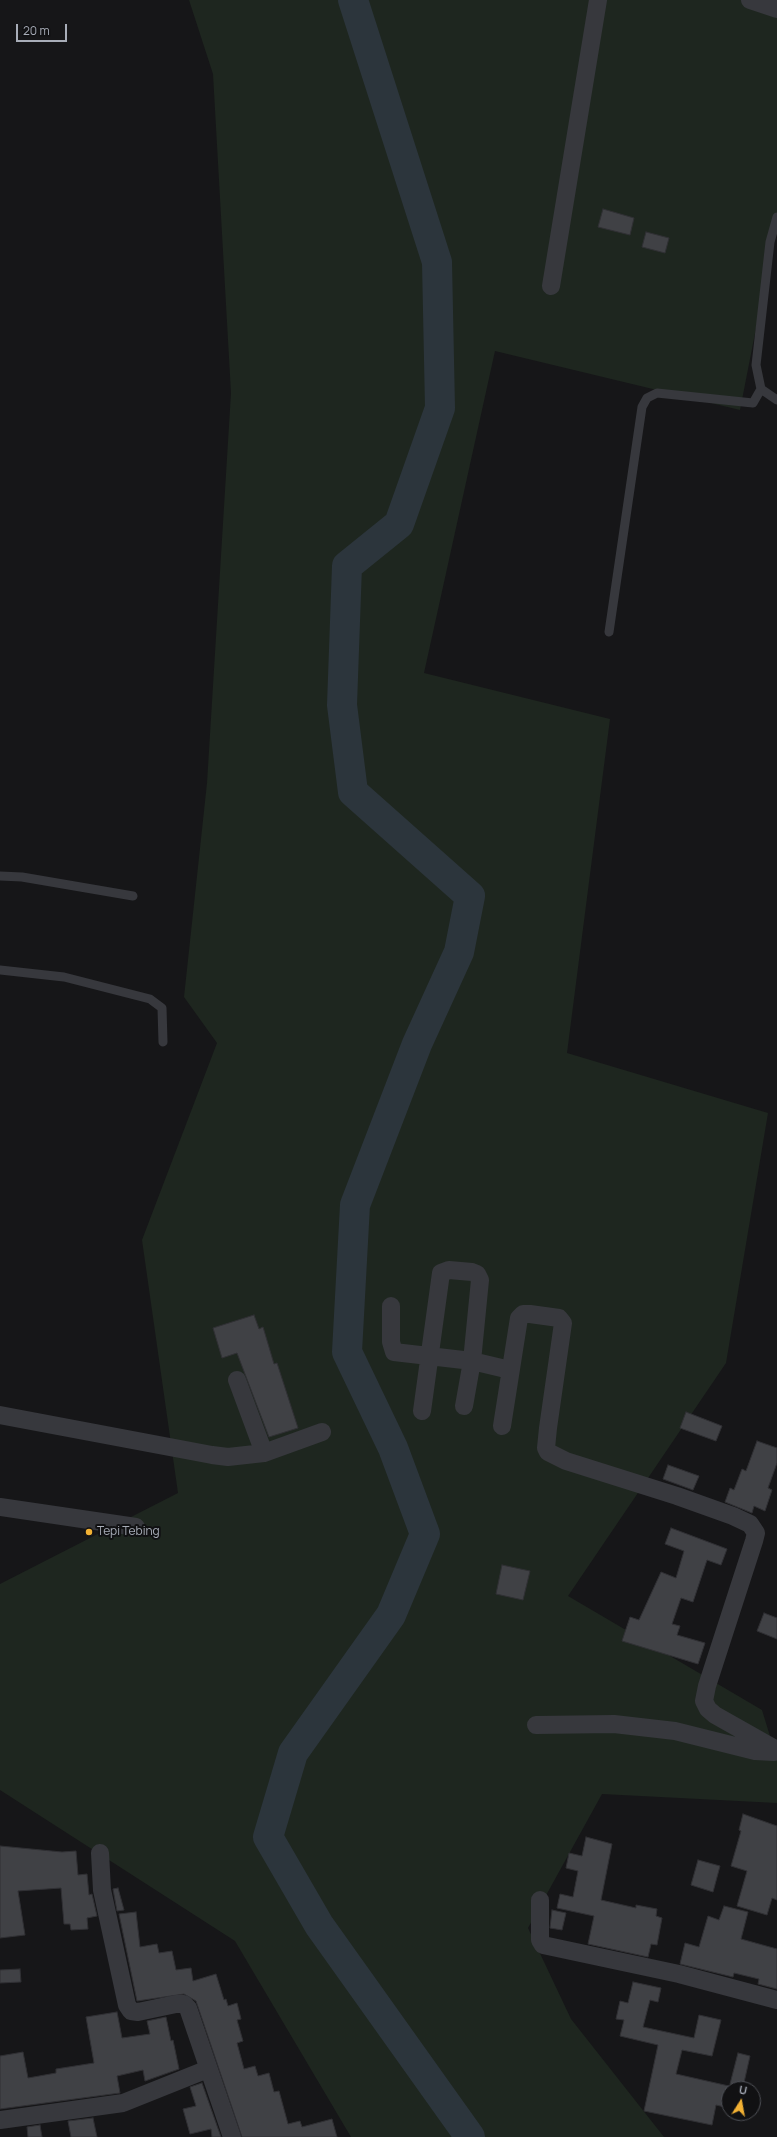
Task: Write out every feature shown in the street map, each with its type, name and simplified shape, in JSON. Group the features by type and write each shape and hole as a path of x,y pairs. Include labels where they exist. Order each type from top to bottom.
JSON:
{"street":[{"path":"552,286 598,0"},
{"path":"750,0 777,9"},
{"path":"422,1412 431,1356 441,1273 450,1270 472,1272 477,1274 480,1280 472,1361 464,1406"},
{"path":"391,1306 390,1342 394,1352 472,1361 510,1370"},
{"path":"502,1426 519,1318 524,1314 559,1318 562,1323 548,1428 546,1448 548,1452 566,1461 677,1496 733,1516 750,1524 756,1533 754,1541 707,1686 704,1701 708,1709 715,1715 777,1751"},
{"path":"237,1380 264,1453"},
{"path":"0,1415 228,1457 264,1453 322,1432"},
{"path":"0,1507 136,1527"},
{"path":"536,1725 614,1724 675,1731 755,1751 777,1751"},
{"path":"100,1853 102,1890 127,2005 131,2011 138,2012 184,2004 188,2008 232,2137"},
{"path":"540,1900 540,1940 543,1945 679,1974 777,2000"},
{"path":"0,2120 123,2103 208,2069"}],"lane":[{"path":"609,632 642,407 647,398 657,393 753,403 761,389 756,366 770,242 777,217"},
{"path":"761,389 777,400"},
{"path":"0,876 22,877 133,896"},
{"path":"0,970 64,977 150,1000 162,1008 163,1042"}],"shaded area":[{"path":"189,0 777,0 777,221 740,410 495,351 424,673 610,719 567,1053 768,1113 726,1363 568,1596 762,1710 777,1759 777,1803 602,1794 528,1928 571,2019 664,2137 351,2137 235,1941 0,1790 0,1584 178,1493 142,1240 217,1043 184,997 207,783 231,393 213,74"}],"building":[{"path":"603,209 634,218 630,235 598,227"},
{"path":"646,232 669,238 665,253 642,247"},
{"path":"254,1315 259,1329 263,1327 274,1364 277,1363 298,1428 269,1437 237,1353 222,1358 213,1328"},
{"path":"686,1412 722,1426 716,1441 680,1428"},
{"path":"757,1441 777,1448 777,1463 768,1488 772,1490 765,1511 754,1506 752,1513 725,1502 730,1488 734,1490 742,1469 746,1471"},
{"path":"668,1465 699,1476 693,1490 663,1479"},
{"path":"671,1528 727,1549 721,1565 707,1560 693,1602 681,1598 672,1624 680,1626 677,1635 705,1643 698,1664 622,1641 630,1617 639,1620 661,1572 676,1578 684,1551 665,1544"},
{"path":"502,1565 530,1571 523,1600 496,1594"},
{"path":"764,1613 777,1618 777,1639 757,1631"},
{"path":"743,1814 777,1826 777,1900 772,1898 767,1915 737,1906 747,1871 731,1866 741,1831 739,1830"},
{"path":"586,1837 612,1844 601,1900 636,1908 636,1905 657,1909 656,1916 662,1918 657,1945 651,1944 648,1957 588,1944 594,1916 557,1908 560,1894 573,1897 578,1871 566,1868 569,1853 582,1856"},
{"path":"0,1846 62,1852 76,1851 78,1875 87,1874 89,1895 92,1894 97,1916 87,1918 88,1929 71,1930 70,1924 64,1924 61,1888 18,1891 25,1935 0,1938"},
{"path":"698,1860 720,1866 713,1892 691,1885"},
{"path":"118,1888 124,1910 117,1911 113,1889"},
{"path":"724,1906 748,1912 741,1939 777,1949 777,1989 758,1984 759,1979 734,1973 733,1977 680,1964 685,1943 699,1947 708,1916 719,1920"},
{"path":"552,1910 566,1913 562,1930 550,1928"},
{"path":"136,1912 140,1947 157,1944 159,1953 172,1951 176,1970 191,1968 193,1981 216,1974 224,2000 226,1999 228,2006 237,2003 241,2019 237,2020 243,2041 237,2043 244,2069 255,2066 258,2076 269,2073 274,2092 279,2091 288,2124 300,2121 302,2127 332,2119 337,2137 242,2137 196,2001 184,1994 137,2001 119,1914"},
{"path":"20,1969 21,1982 0,1983 0,1970"},
{"path":"633,1982 661,1988 658,2002 650,2000 643,2027 694,2038 699,2015 721,2020 712,2056 682,2050 676,2074 721,2084 721,2106 716,2105 712,2125 644,2111 658,2045 620,2036 624,2020 616,2019 620,2001 628,2003"},
{"path":"117,2012 122,2038 150,2034 147,2021 166,2017 171,2041 173,2040 179,2069 145,2081 143,2070 117,2076 120,2093 0,2109 0,2056 23,2052 28,2078 56,2073 56,2069 94,2063 86,2017"},
{"path":"738,2053 750,2056 744,2081 731,2081"},
{"path":"202,2083 221,2137 212,2137 211,2129 190,2134 183,2109 196,2106 190,2087"},
{"path":"93,2118 97,2137 71,2137 68,2121"},
{"path":"40,2125 42,2137 28,2137 27,2127"}],"waterway":[{"path":"353,0 437,262 440,408 399,524 347,566 342,705 353,792 470,896 459,952 417,1044 355,1205 347,1352 393,1448 425,1534 391,1615 293,1753 268,1837 319,1925 470,2137"}],"place":[{"name":"Tepi Tebing","path":"89,1532"}]}
